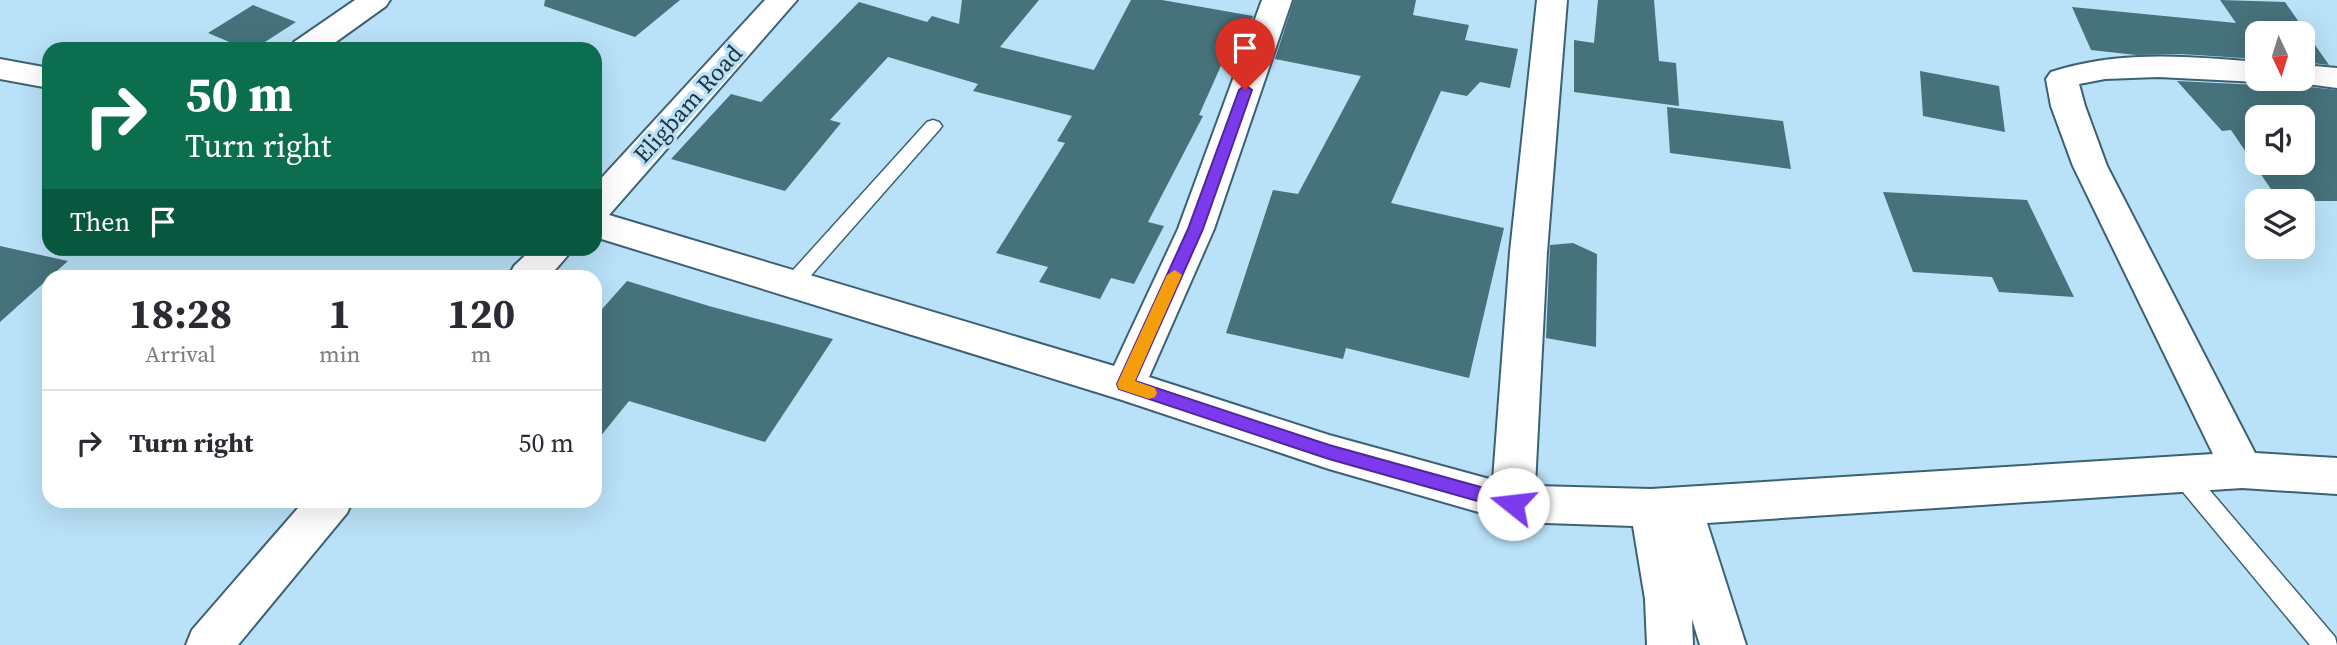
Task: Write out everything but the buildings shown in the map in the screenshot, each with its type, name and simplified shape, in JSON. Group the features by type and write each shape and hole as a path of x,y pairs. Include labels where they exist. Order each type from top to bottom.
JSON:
{"street":[{"path":"315,42 375,0"},
{"name":"Eligbam Road","path":"602,200 782,0"},
{"path":"1125,384 1196,229 1277,0"},
{"path":"1513,504 1522,315 1539,114 1552,0"},
{"path":"2242,470 2090,166 2068,106 2062,79 2079,71 2144,68 2245,72"},
{"path":"0,69 42,77"},
{"path":"2315,76 2337,78"},
{"path":"602,226 1125,384 1329,452 1513,504 1665,507 2242,470 2337,476"},
{"path":"533,270 548,256"},
{"path":"1665,507 1670,645"},
{"path":"1665,507 1723,645"},
{"path":"209,645 325,508"}],"lane":[{"path":"793,284 933,126"},
{"path":"2182,473 2326,645"}],"slow traffic":[{"path":"1149,393 1125,384 1175,275"}],"route":[{"path":"1245,90 1196,229 1125,384 1329,452 1513,504"}]}
